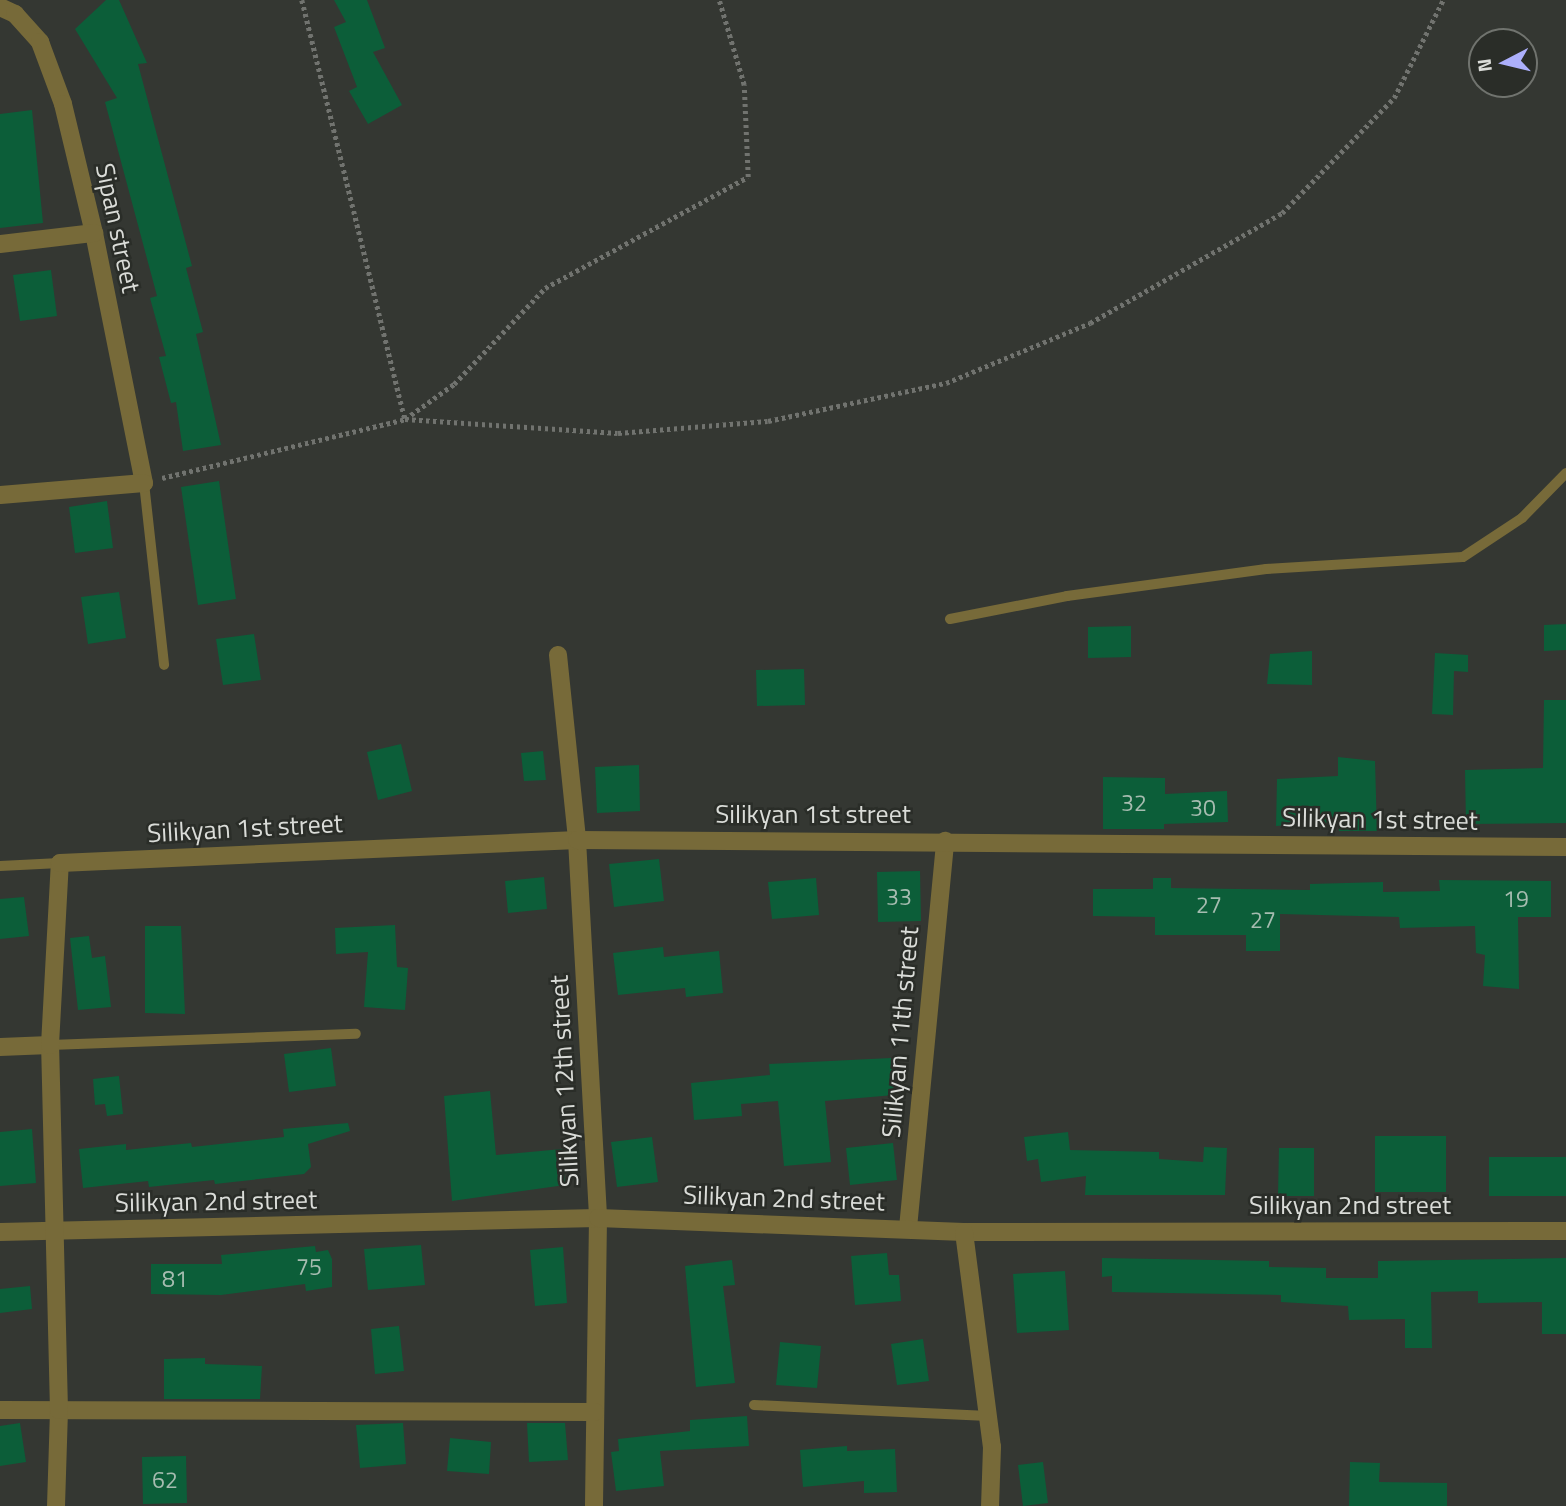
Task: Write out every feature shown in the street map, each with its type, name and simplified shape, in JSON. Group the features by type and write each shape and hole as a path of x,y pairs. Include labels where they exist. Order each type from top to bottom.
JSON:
{"street":[{"name":"Sipan street","path":"0,7 15,14 40,42 62,104 94,233 144,483"},
{"path":"0,244 94,233"},
{"path":"0,495 144,483"},
{"name":"Silikyan 12th street","path":"558,654 577,840 598,1218 594,1506"},
{"name":"Silikyan 1st street","path":"60,863 577,840 1566,847"},
{"name":"Silikyan 11th street","path":"908,1228 944,841"},
{"path":"56,1506 58,1410 50,1045 60,863"},
{"path":"0,1047 50,1045"},
{"name":"Silikyan 2nd street","path":"0,1232 598,1218 964,1232 1566,1231"},
{"path":"964,1232 988,1416 990,1506"},
{"path":"0,1410 595,1412"}],"lane":[{"path":"950,619 1067,596 1266,569 1464,557 1522,518 1566,473"},
{"path":"144,483 164,665"},
{"path":"0,866 60,863"},
{"path":"50,1045 356,1034"},
{"path":"754,1405 988,1416"}],"path":[{"path":"302,0 405,419"},
{"path":"405,419 454,384 545,288 748,177 744,85 719,0"},
{"path":"144,483 405,419 618,433 768,421 946,383 1090,323 1282,213 1394,98 1443,0"}],"building":[{"path":"106,0 119,0 147,63 138,64 192,266 186,268 203,332 196,334 221,445 183,451 176,402 171,403 159,357 166,356 150,298 157,296 105,102 117,98 75,29"},
{"path":"334,0 367,0 385,48 373,52 402,105 368,124 349,91 357,87 334,27 346,22"},
{"path":"32,110 43,223 0,228 0,114"},
{"path":"51,270 57,316 20,321 13,275"},
{"path":"219,481 236,599 198,605 181,487"},
{"path":"107,501 113,548 75,553 69,507"},
{"path":"119,592 126,638 88,644 81,597"},
{"path":"1566,624 1566,650 1544,651 1544,625"},
{"path":"1131,626 1131,657 1088,658 1088,627"},
{"path":"254,634 261,680 223,685 216,639"},
{"path":"1312,651 1312,685 1267,684 1270,654"},
{"path":"1435,653 1468,655 1468,672 1454,671 1453,715 1432,714"},
{"path":"804,669 805,705 757,706 756,670"},
{"path":"1544,700 1566,700 1566,823 1466,824 1465,770 1543,768"},
{"path":"401,744 412,791 378,800 367,752"},
{"path":"543,751 546,780 524,781 521,753"},
{"path":"1338,757 1375,761 1377,831 1339,831 1339,822 1276,826 1277,779 1338,776"},
{"path":"639,765 640,811 597,813 595,767"},
{"path":"1103,777 1165,778 1165,794 1227,791 1228,822 1164,824 1164,829 1103,829"},
{"path":"659,859 664,901 614,907 609,864"},
{"path":"920,871 921,921 878,922 877,872"},
{"path":"544,877 547,909 508,913 505,881"},
{"path":"816,878 819,915 772,919 768,882"},
{"path":"1153,878 1171,878 1171,888 1310,890 1310,884 1383,882 1383,892 1440,891 1439,880 1551,881 1551,917 1518,917 1519,989 1483,986 1485,955 1476,953 1475,926 1400,928 1399,917 1280,914 1280,951 1246,951 1246,935 1155,935 1155,917 1093,916 1093,889 1153,889"},
{"path":"24,897 29,936 0,939 0,899"},
{"path":"395,925 397,967 408,968 405,1010 364,1007 368,952 336,954 335,928"},
{"path":"145,926 181,926 185,1014 145,1013"},
{"path":"89,936 92,958 105,956 111,1007 78,1010 70,938"},
{"path":"663,947 664,957 719,951 723,993 686,997 685,988 618,995 613,953"},
{"path":"331,1048 336,1086 289,1092 284,1054"},
{"path":"891,1058 894,1095 825,1101 831,1162 784,1166 778,1101 741,1104 742,1116 694,1120 691,1083 770,1075 769,1064"},
{"path":"119,1076 123,1114 107,1116 105,1104 95,1105 93,1079"},
{"path":"490,1091 496,1155 562,1149 565,1185 452,1201 444,1096"},
{"path":"348,1123 350,1131 308,1144 311,1167 304,1174 215,1184 214,1180 149,1187 148,1181 83,1188 79,1149 126,1144 126,1150 191,1143 192,1147 284,1137 283,1129"},
{"path":"32,1129 36,1183 0,1186 0,1132"},
{"path":"1068,1132 1070,1150 1159,1152 1159,1159 1203,1162 1204,1147 1227,1148 1225,1195 1085,1195 1086,1176 1041,1182 1038,1159 1027,1161 1024,1137"},
{"path":"1375,1136 1446,1136 1446,1192 1375,1192"},
{"path":"652,1137 658,1182 617,1187 611,1142"},
{"path":"893,1143 897,1180 850,1185 846,1148"},
{"path":"1279,1148 1314,1148 1314,1196 1278,1196"},
{"path":"1489,1157 1566,1157 1566,1196 1489,1196"},
{"path":"421,1245 425,1285 368,1290 364,1249"},
{"path":"315,1246 316,1252 328,1250 332,1259 332,1287 306,1291 305,1284 221,1295 151,1294 151,1264 222,1264 221,1255"},
{"path":"563,1247 567,1303 535,1306 530,1250"},
{"path":"887,1253 889,1275 899,1275 901,1301 855,1305 851,1256"},
{"path":"1102,1258 1269,1261 1269,1267 1326,1268 1326,1278 1378,1278 1378,1261 1566,1258 1566,1334 1542,1334 1542,1302 1478,1303 1478,1291 1431,1292 1432,1348 1405,1348 1405,1319 1349,1320 1348,1306 1281,1302 1281,1295 1112,1292 1112,1276 1102,1277"},
{"path":"732,1260 735,1285 723,1286 735,1383 696,1387 685,1266"},
{"path":"1065,1271 1069,1330 1017,1333 1013,1274"},
{"path":"30,1286 32,1309 0,1313 0,1289"},
{"path":"399,1326 404,1371 375,1374 371,1329"},
{"path":"923,1339 929,1381 897,1385 891,1344"},
{"path":"780,1342 821,1346 817,1388 776,1385"},
{"path":"205,1358 205,1364 262,1366 260,1399 164,1399 164,1359"},
{"path":"747,1416 749,1446 660,1451 664,1486 616,1491 611,1452 619,1451 618,1439 690,1431 690,1420"},
{"path":"20,1423 26,1462 0,1466 0,1426"},
{"path":"403,1423 406,1464 360,1468 356,1425"},
{"path":"527,1423 565,1423 568,1460 529,1462"},
{"path":"450,1438 491,1442 489,1474 447,1471"},
{"path":"847,1446 847,1451 895,1449 897,1492 864,1493 864,1481 803,1487 800,1450"},
{"path":"186,1456 187,1503 143,1504 142,1457"},
{"path":"1043,1462 1048,1503 1023,1506 1018,1465"},
{"path":"1350,1462 1380,1463 1379,1482 1447,1483 1447,1506 1349,1506"}]}
